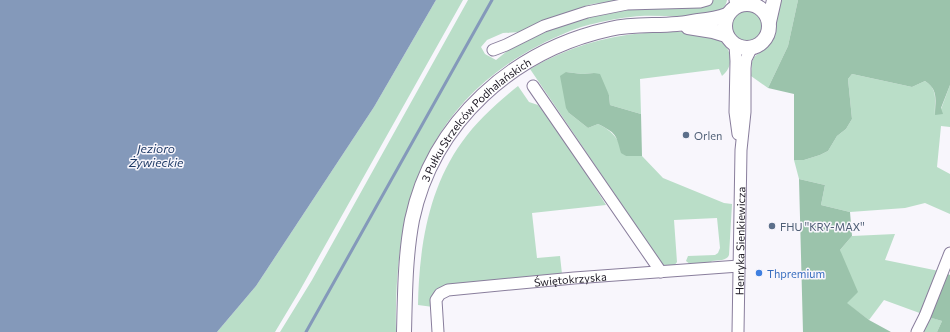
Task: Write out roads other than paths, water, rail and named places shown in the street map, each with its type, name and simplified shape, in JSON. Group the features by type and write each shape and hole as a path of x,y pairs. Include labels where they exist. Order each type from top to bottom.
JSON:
{"main road":[{"path":"676,24 716,31 741,48 752,48 765,39 768,33 774,0"},
{"path":"676,24 715,19 733,7 756,2 769,22"},
{"path":"731,40 725,25 733,7"},
{"name":"3 Pułku Strzelców Podhalańskich","path":"404,332 406,263 411,227 416,207 435,158 452,131 473,105 496,83 511,72 540,54 570,40 590,33 626,26 676,24"}],"street":[{"path":"493,50 544,26 587,12 627,4 700,2 707,0"},
{"name":"Henryka Sienkiewicza","path":"731,40 736,61 735,112 741,150"},
{"name":"Henryka Sienkiewicza","path":"738,332 741,150 745,112 745,65 746,59 752,48"},
{"path":"533,86 661,272"},
{"path":"917,332 926,316 950,253"},
{"name":"Świętokrzyska","path":"438,332 436,300 440,294 448,290 484,290 574,278 739,266"}],"water":[{"name":"Jezioro Żywieckie","path":"0,0 436,0 374,107 256,286 217,332 0,332"}],"waterway":[{"path":"306,332 492,0"}],"place":[{"name":"Orlen","path":"686,135"},
{"name":"FHU ''KRY-MAX''","path":"772,226"},
{"name":"Thpremium","path":"759,273"}]}
